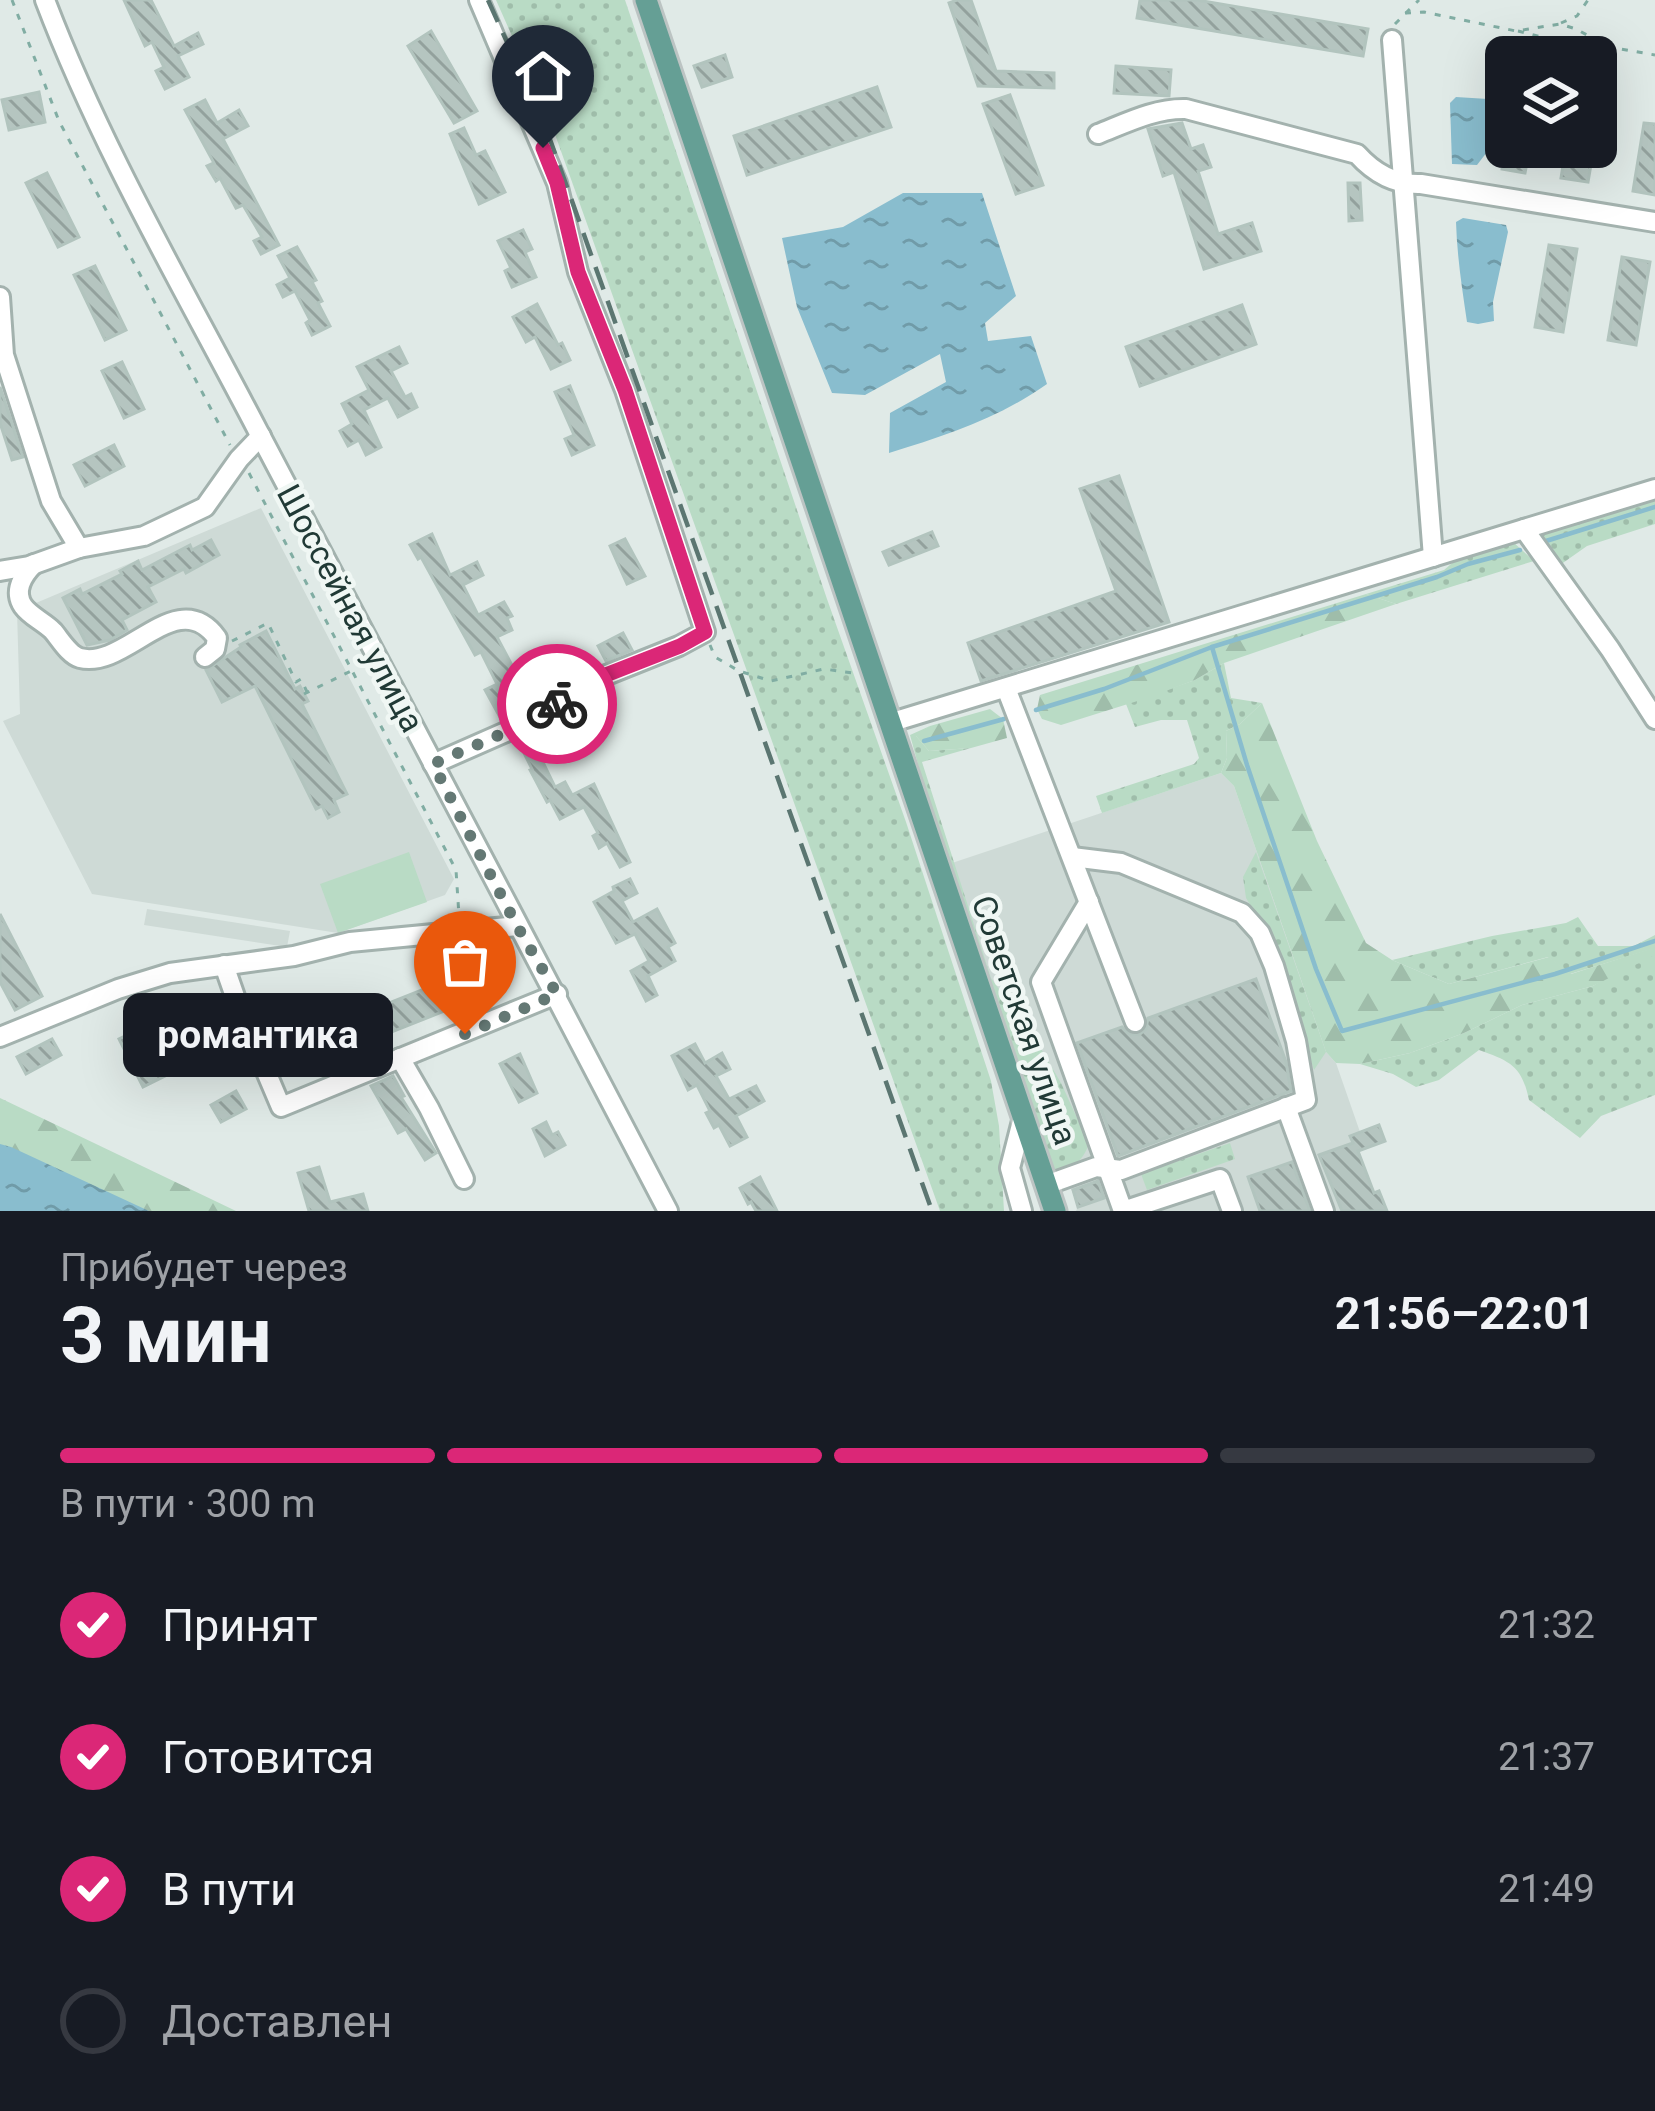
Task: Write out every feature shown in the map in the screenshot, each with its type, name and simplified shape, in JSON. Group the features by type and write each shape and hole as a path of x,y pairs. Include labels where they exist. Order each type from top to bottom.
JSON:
{"main road":[{"name":"Советская улица","path":"646,0 1055,1211"}],"street":[{"name":"Шоссейная улица","path":"45,0 71,68 115,159 668,1211"},
{"path":"433,764 524,724 598,678 705,632 625,390 578,272 557,183 479,0"},
{"path":"1392,40 1433,557"},
{"path":"1098,134 1137,118 1186,109 1357,154 1372,171 1404,184 1655,221"},
{"path":"0,297 4,355 51,501 79,548"},
{"path":"0,571 143,536 206,507 260,436"},
{"path":"889,723 1655,489"},
{"path":"1524,529 1655,718"},
{"path":"34,564 19,586 24,608 81,658 98,657 166,624 192,619 206,624 218,638 210,653"},
{"path":"1006,688 1135,1022"},
{"path":"1046,1184 1096,1168 1120,1170 1306,1100 1274,966 1260,933 1242,913 1121,863 1072,857"},
{"path":"1089,902 1041,982 1108,1168 1117,1206 1123,1211 1220,1179 1232,1211"},
{"path":"0,1037 118,988 170,973 294,956 350,942 517,926"},
{"path":"224,965 281,1107 557,994"},
{"path":"400,1058 464,1179"},
{"path":"1286,1107 1324,1211"},
{"path":"1022,1211 1010,1168 1023,1117"}],"path":[{"path":"1392,40 1395,24 1419,0"},
{"path":"1516,31 1559,24 1577,16 1588,0"},
{"path":"1405,13 1424,12 1537,36"},
{"path":"1559,24 1589,36"},
{"path":"1617,48 1655,55"},
{"path":"210,653 268,623 306,693 352,670"},
{"path":"705,632 715,658 771,681 824,669 873,675"}],"shaded area":[{"path":"261,508 454,879 445,895 338,933 92,894 3,721 20,714 17,611"},
{"path":"1221,773 1234,786 1326,1052 1336,1063 1360,1132 1359,1151 1374,1192 1379,1191 1387,1211 1076,1211 1065,1172 1053,1163 952,863"},
{"path":"147,909 290,931 287,947 144,925"}],"green space":[{"path":"496,0 625,0 991,1081 1004,1211 940,1211 552,126"},
{"path":"1655,497 1655,524 1587,546 1560,565 1538,534"},
{"path":"1512,541 1534,561 1396,604 1366,594 1444,570 1458,558"},
{"path":"1366,594 1396,604 1224,663 1147,698 1061,725 1042,719 1037,709 1040,695"},
{"path":"1224,663 1231,698 1262,703 1226,731 1227,758 1221,773 1102,813 1096,796 1194,764 1199,758 1187,720 1135,727 1126,704 1195,680"},
{"path":"1262,703 1317,841 1366,943 1392,960 1449,984 1549,957 1571,974 1653,948 1653,956 1593,986 1522,1005 1410,1053 1360,1064 1336,1063 1326,1052 1234,786 1221,773 1227,758 1226,731"},
{"path":"990,709 1003,719 1007,738 971,748 929,751 915,735 930,726"},
{"path":"930,726 916,736 929,751 971,748 922,762 991,978 1040,1047 1089,1144 1076,1164 1055,1174 1046,1162 934,823 910,735"},
{"path":"409,852 427,902 338,933 320,884"},
{"path":"1256,852 1326,1052 1314,1070 1270,938 1246,898 1243,877"},
{"path":"1578,917 1598,946 1634,946 1655,935 1655,1095 1601,1116 1580,1138 1529,1100 1513,1066 1479,1050 1439,1080 1416,1087 1360,1064 1410,1053 1522,1005 1593,986 1652,949 1570,974 1548,957 1449,984 1392,960"},
{"path":"0,1098 236,1211 122,1211 0,1162"},
{"path":"1230,1143 1235,1159 1147,1190 1141,1174"}],"water":[{"path":"1456,97 1485,99 1485,155 1477,165 1452,164 1450,103"},
{"path":"903,193 982,193 1016,296 985,323 988,341 1031,336 1047,384 990,416 889,453 890,413 946,382 940,354 865,395 832,393 797,307 782,238 843,227"},
{"path":"1463,218 1506,225 1494,321 1467,322 1456,222"},
{"path":"0,1144 11,1147 149,1211 0,1211"}],"building":[{"path":"124,0 151,0 174,46 198,33 203,44 178,56 189,77 165,89 156,71 164,67 152,42 145,46"},
{"path":"971,0 996,71 1054,73 1054,88 978,86 949,3"},
{"path":"1140,0 1197,0 1368,29 1363,56 1137,18"},
{"path":"431,31 477,111 454,123 408,46"},
{"path":"725,55 732,77 702,87 694,66"},
{"path":"1116,66 1171,70 1169,96 1114,93"},
{"path":"877,87 891,127 747,175 734,136"},
{"path":"39,92 45,122 9,130 2,100"},
{"path":"1010,95 1043,185 1016,194 983,104"},
{"path":"205,100 217,123 239,110 248,126 223,139 279,245 261,254 254,241 262,237 243,205 236,208 220,178 216,181 207,166 214,163 185,110"},
{"path":"1182,123 1191,149 1203,145 1211,167 1198,171 1218,234 1252,223 1261,251 1204,269 1174,172 1163,176 1148,129"},
{"path":"1644,123 1655,124 1655,195 1633,191"},
{"path":"464,128 476,155 485,151 505,192 479,204 450,134"},
{"path":"1563,168 1590,168 1588,182 1561,178"},
{"path":"47,173 79,237 58,247 26,183"},
{"path":"1348,183 1360,183 1362,220 1349,221"},
{"path":"523,230 532,249 525,252 536,277 512,287 505,271 511,268 498,241"},
{"path":"1549,245 1577,249 1563,332 1535,327"},
{"path":"297,247 316,280 312,282 322,301 318,303 330,326 312,335 295,291 283,297 277,285 290,278 278,256"},
{"path":"1622,257 1650,262 1636,345 1608,340"},
{"path":"95,266 126,330 105,340 74,275"},
{"path":"537,304 570,360 551,369 535,337 526,342 513,317"},
{"path":"1242,305 1256,344 1140,386 1126,347"},
{"path":"399,347 407,363 391,371 405,397 411,394 417,407 398,417 388,398 364,410 381,447 366,455 359,440 348,446 340,431 352,424 342,404 369,390 357,367"},
{"path":"122,362 144,409 124,418 102,371"},
{"path":"570,386 594,445 572,455 565,439 574,435 555,392"},
{"path":"0,387 23,457 12,460 0,423"},
{"path":"114,445 124,466 85,486 74,465"},
{"path":"1119,476 1169,622 981,681 968,643 1116,591 1080,489"},
{"path":"932,532 938,546 889,565 883,552"},
{"path":"432,534 450,575 477,562 483,575 463,585 478,615 504,602 512,616 507,618 512,630 497,637 522,684 508,691 518,711 501,719 485,690 497,684 481,652 475,655 410,545"},
{"path":"625,539 645,576 627,584 610,546"},
{"path":"211,540 219,555 148,587 156,602 122,620 127,630 87,645 63,598 80,589 82,594 138,561 142,570 190,545 192,550"},
{"path":"266,631 295,689 300,686 308,701 302,704 347,794 334,800 339,812 328,818 322,806 316,809 255,686 222,702 206,670"},
{"path":"623,633 632,650 606,661 598,646"},
{"path":"556,727 562,737 538,752 555,787 565,782 572,795 594,784 630,862 620,867 607,843 599,848 593,836 598,833 584,807 560,819 547,802 520,745"},
{"path":"630,879 637,893 622,901 633,922 657,909 675,943 668,947 675,961 648,976 657,995 646,1001 631,971 649,961 635,934 616,943 594,902"},
{"path":"0,914 42,996 15,1010 0,982"},
{"path":"1256,979 1286,1062 1291,1091 1118,1156 1077,1043 1122,1027 1139,1035 1148,1018"},
{"path":"437,984 447,1010 313,1063 309,1051 337,1040 331,1026"},
{"path":"148,1025 171,1073 143,1087 119,1039"},
{"path":"52,1039 61,1055 26,1074 17,1057"},
{"path":"695,1044 705,1063 722,1053 730,1069 716,1076 729,1099 756,1086 764,1101 736,1116 747,1137 730,1146 719,1125 714,1128 697,1085 688,1090 672,1056"},
{"path":"520,1054 537,1093 519,1102 500,1064"},
{"path":"393,1076 436,1153 425,1160 406,1129 398,1133 371,1086"},
{"path":"236,1091 246,1109 221,1122 211,1105"},
{"path":"546,1122 552,1135 558,1132 565,1145 545,1156 533,1129"},
{"path":"1379,1125 1385,1141 1358,1151 1374,1193 1379,1191 1387,1211 1342,1211 1319,1155 1353,1143 1350,1136"},
{"path":"1292,1162 1310,1211 1260,1211 1248,1177"},
{"path":"319,1167 330,1202 363,1194 368,1211 309,1211 298,1173"},
{"path":"760,1177 777,1211 756,1211 740,1188"},
{"path":"1098,1181 1104,1198 1078,1207 1073,1190"}],"waterway":[{"path":"1546,541 1655,507"},
{"path":"1036,710 1212,647 1520,550"},
{"path":"1212,647 1316,969 1342,1031 1555,974 1655,941"},
{"path":"924,741 1004,719"}],"railway":[{"path":"488,0 547,131 932,1211"}],"way so far":[{"path":"465,1034 557,994 433,764 524,724 557,704"}],"place":[{"name":"романтика","path":"465,1034"}],"route":[{"path":"543,148 557,183 578,272 625,390 705,632 598,678 557,704"}]}
